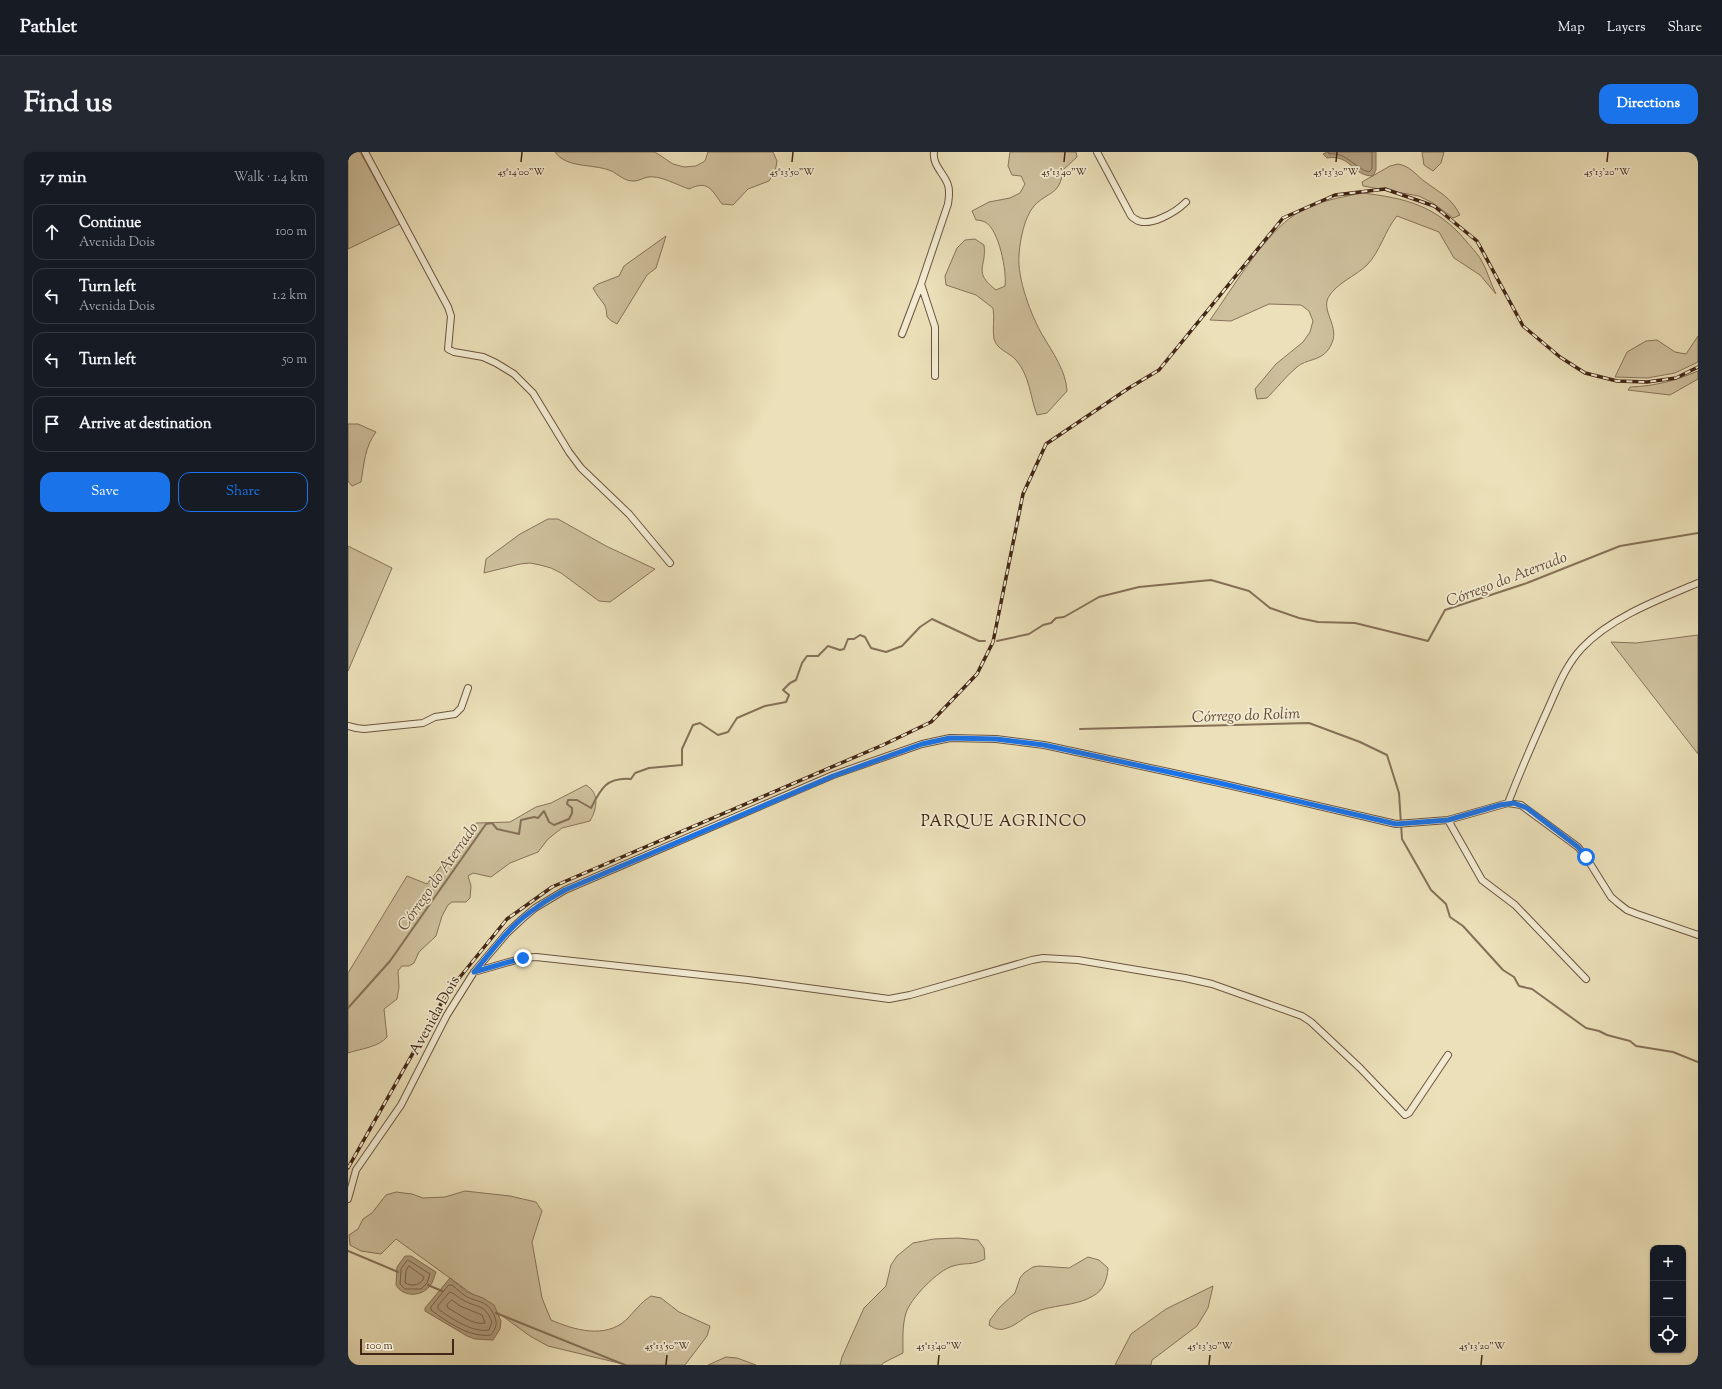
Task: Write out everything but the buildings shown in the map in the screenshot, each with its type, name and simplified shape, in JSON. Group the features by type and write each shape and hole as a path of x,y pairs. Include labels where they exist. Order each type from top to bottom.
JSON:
{"street":[{"path":"365,152 448,307 451,316 448,349 454,352 483,357 514,374 533,393 569,452 581,468 629,514 670,563"},
{"path":"902,334 922,284 948,204 948,185 936,164 934,152"},
{"path":"1097,152 1134,219 1144,222 1159,219 1175,212 1186,202"},
{"path":"922,284 935,327 935,376"},
{"path":"1698,583 1662,598 1630,614 1598,634 1583,647 1563,674 1525,760 1508,803 1522,805 1527,808 1578,847 1612,897 1626,910 1698,935"},
{"path":"348,726 364,729 423,723 435,717 455,714 461,708 468,688"},
{"name":"Avenida Dois","path":"348,1199 356,1170 401,1105 447,1015 474,972 507,933 535,908 565,890 833,776 922,744 950,738 996,739 1044,745 1215,782 1397,824 1448,820 1508,803"},
{"path":"1448,820 1482,880 1515,905 1586,979"},
{"path":"474,972 523,958 536,957 748,980 889,999 910,995 1032,960 1057,958 1186,978 1212,984 1298,1014 1311,1022 1354,1062 1405,1115 1409,1113 1448,1055"}],"shaded area":[{"path":"348,152 360,152 400,224 348,249"},
{"path":"555,152 655,152 673,164 684,167 696,166 705,161 708,152 773,152 777,161 775,172 769,181 748,189 733,205 722,204 712,190 705,186 695,186 689,189 658,177 648,177 630,181 609,170 566,161"},
{"path":"1010,152 1076,152 1077,157 1063,170 1056,189 1034,206 1025,223 1020,243 1020,275 1026,297 1038,328 1062,369 1067,391 1047,413 1037,415 1027,380 1021,366 1013,357 998,346 994,339 993,308 976,295 946,285 945,276 957,248 965,240 975,239 984,245 982,273 984,278 996,290 1005,286 1005,271 998,242 990,226 985,222 976,220 972,211 989,202 1010,198 1020,193 1025,184 1021,176 1012,175 1008,166"},
{"path":"1422,152 1444,152 1441,163 1433,171 1424,165"},
{"path":"1398,164 1409,168 1445,196 1457,209 1460,215 1453,218 1433,203 1419,196 1363,186 1362,182 1390,166"},
{"path":"1362,193 1407,201 1444,219 1455,229 1478,256 1485,267 1496,294 1480,275 1454,258 1439,232 1397,216 1372,260 1336,288 1328,298 1327,310 1334,335 1325,354 1301,364 1285,378 1267,398 1257,399 1255,389 1276,364 1303,342 1310,332 1313,321 1309,311 1301,305 1269,304 1231,321 1210,320 1237,280 1279,227 1298,213 1316,204"},
{"path":"666,236 656,268 647,275 617,324 607,317 606,308 593,288 598,284 619,276 624,266"},
{"path":"1698,336 1698,362 1675,373 1647,378 1615,377 1627,352 1646,341 1657,340 1675,352 1686,354"},
{"path":"1698,371 1698,379 1670,395 1628,390 1630,387 1665,382 1681,378"},
{"path":"348,424 358,424 376,432 367,449 361,482 352,486 348,481"},
{"path":"548,519 558,519 606,546 655,569 610,602 599,601 561,573 540,565 530,563 520,564 484,573 486,559 520,534"},
{"path":"348,546 392,568 348,671"},
{"path":"1698,635 1698,754 1611,642 1636,643"},
{"path":"586,785 594,792 596,802 596,806 590,821 562,828 548,839 538,852 510,863 491,877 473,873 468,876 471,886 470,898 466,902 452,902 448,905 442,916 436,936 419,952 414,963 409,966 402,966 398,971 399,987 397,999 384,1009 387,1037 379,1043 348,1053 348,973 407,876 427,884 476,823 510,822 536,807 551,803"},
{"path":"465,1191 510,1196 536,1202 542,1211 532,1242 542,1298 551,1320 569,1327 589,1331 609,1329 618,1326 626,1320 651,1296 661,1298 679,1312 710,1326 707,1336 685,1365 627,1365 548,1346 530,1336 396,1239 381,1254 361,1251 350,1245 349,1235 358,1229 363,1219 372,1213 386,1195 396,1192 412,1194 423,1198 445,1197"},
{"path":"958,1238 978,1240 984,1248 985,1259 953,1266 940,1273 925,1286 913,1300 906,1313 903,1328 903,1353 883,1363 882,1365 840,1365 842,1357 864,1308 886,1286 891,1265 897,1256 913,1243 934,1239"},
{"path":"1088,1257 1099,1260 1108,1268 1107,1277 1102,1288 1097,1294 1079,1302 1040,1310 1004,1329 993,1328 989,1325 990,1320 999,1308 1015,1293 1020,1278 1024,1273 1033,1267 1039,1266 1069,1268"},
{"path":"1213,1286 1208,1308 1197,1326 1152,1360 1151,1365 1115,1365 1131,1334 1166,1309"},
{"path":"726,1357 737,1358 756,1365 708,1365"}],"water":[{"path":"1327,152 1376,152 1376,170 1373,176 1360,173 1341,159 1327,158 1323,154"},
{"path":"405,1256 411,1256 436,1272 430,1285 421,1293 407,1294 396,1285 397,1267"},
{"path":"450,1278 467,1292 483,1298 494,1305 501,1321 500,1329 493,1340 475,1339 467,1336 425,1311 425,1308"}],"waterway":[{"name":"Córrego do Aterrado","path":"997,641 1029,634 1043,625 1051,623 1056,618 1064,617 1099,597 1139,587 1211,580 1249,591 1270,608 1299,618 1318,622 1355,623 1428,641 1445,610 1527,583 1620,546 1698,533"},
{"name":"Córrego do Aterrado","path":"348,1008 390,961 486,824 492,823 497,829 519,834 521,820 534,817 538,818 544,811 549,822 554,825 569,819 572,813 572,808 567,804 568,800 577,800 591,808 598,795 610,782 631,779 635,773 649,768 682,765 682,749 693,725 700,723 718,735 728,732 737,718 765,706 786,702 789,695 783,690 790,683 796,680 802,663 807,656 818,656 828,646 840,650 844,649 848,639 854,639 860,635 865,637 871,648 886,652 902,646 920,627 932,619 979,641 985,641"},
{"name":"Córrego do Rolim","path":"1080,729 1309,723 1360,742 1387,755 1399,793 1402,839 1431,890 1446,904 1450,917 1463,926 1503,970 1514,977 1519,986 1532,989 1586,1028 1630,1041 1636,1046 1673,1052 1698,1062"},
{"path":"348,1251 398,1272"},
{"path":"428,1285 442,1291"},
{"path":"496,1313 625,1365"}],"railway":[{"path":"348,1168 447,993 507,919 552,887 883,745 931,722 977,674 993,642 1023,494 1046,444 1129,388 1159,370 1283,218 1335,195 1385,189 1434,206 1477,241 1523,326 1560,357 1585,373 1617,381 1647,382 1676,378 1698,367"}],"district":[{"name":"PARQUE AGRINCO","path":"1004,820"}],"route":[{"path":"523,958 474,972 507,933 522,919 535,908 565,890 833,776 922,744 950,738 996,739 1044,745 1215,782 1396,824 1412,824 1448,820 1500,805 1514,803 1527,808 1578,847 1586,857"}]}
